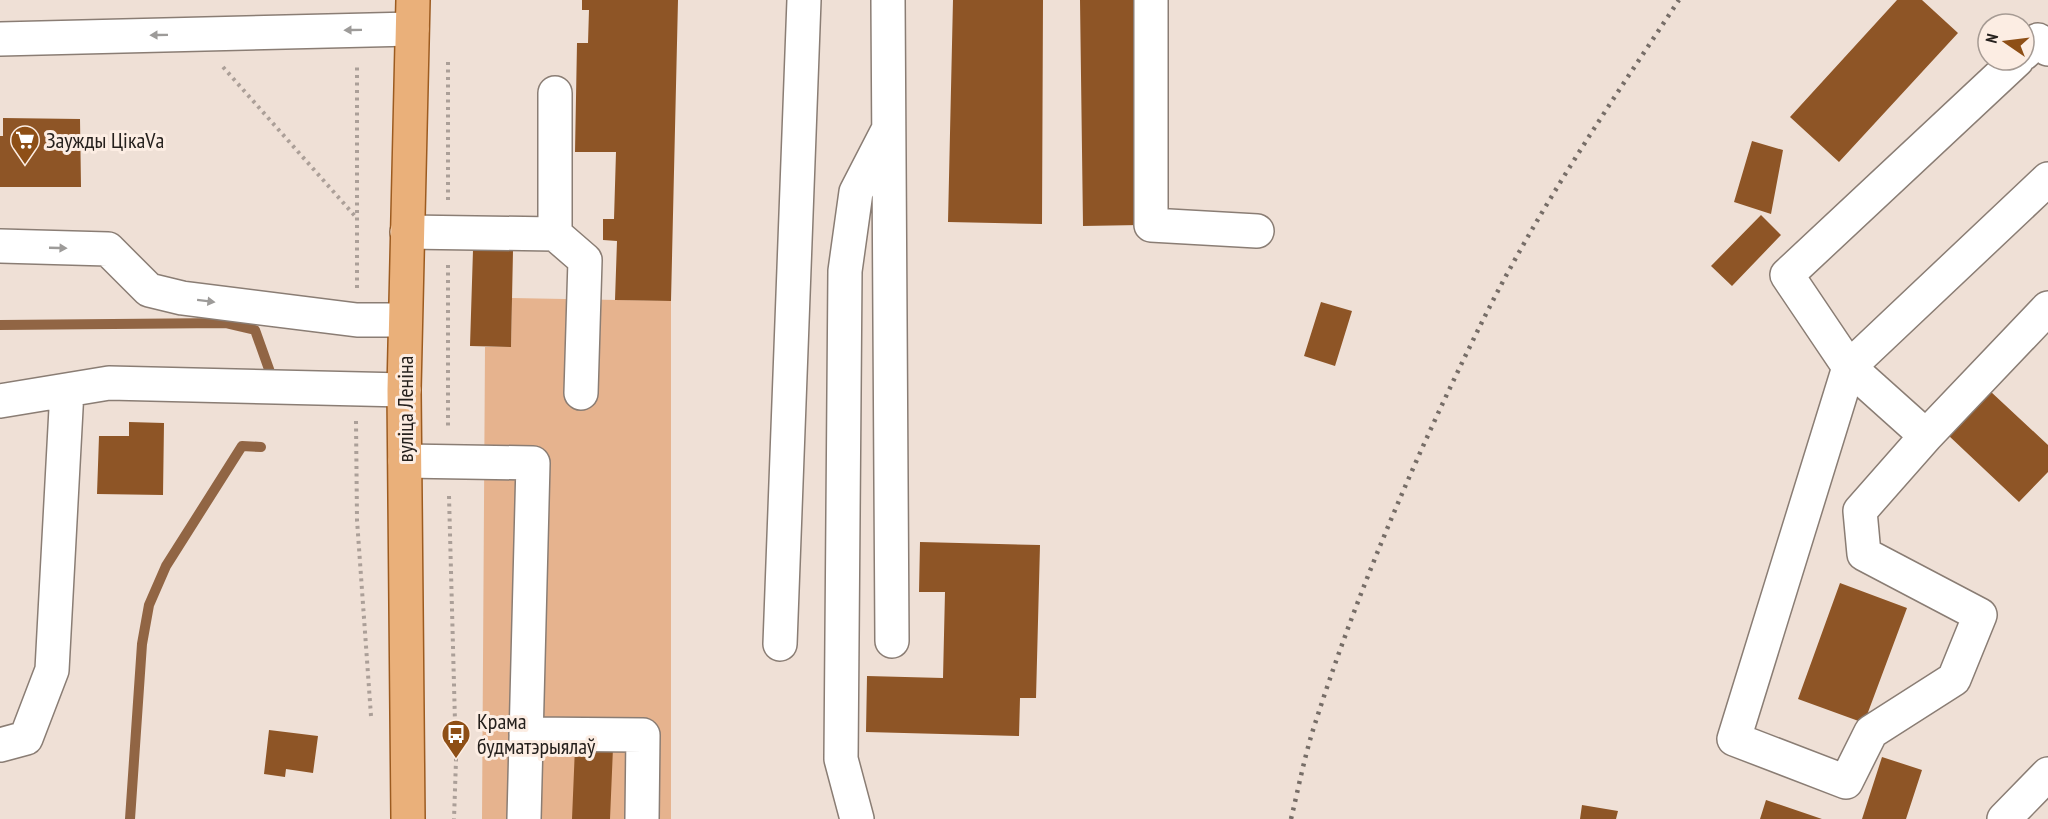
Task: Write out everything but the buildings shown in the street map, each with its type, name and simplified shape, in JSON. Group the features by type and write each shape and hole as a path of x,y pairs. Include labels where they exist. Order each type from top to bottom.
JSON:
{"main road":[{"name":"вуліца Леніна","path":"408,819 404,390 412,14"}],"street":[{"path":"780,644 804,0"},
{"path":"888,0 892,641"},
{"path":"1151,0 1151,225 1257,231"},
{"path":"2,41 195,34 412,14"},
{"path":"2036,42 2038,40 2048,49"},
{"path":"1926,436 1849,367 1787,275 2003,72"},
{"path":"555,93 555,234"},
{"path":"857,819 841,759 845,271 856,192 888,130"},
{"path":"2048,179 1849,367 1734,739 1846,782 1870,732 1954,678 1980,615 1864,554 1860,511 1926,436 2048,308"},
{"path":"407,232 555,234 585,260 580,393"},
{"path":"0,246 108,249 149,290 182,298 357,320 405,320"},
{"path":"0,401 109,383 404,390"},
{"path":"0,746 26,738 52,670 67,390"},
{"path":"405,461 533,463 524,819"},
{"path":"526,734 643,735 642,819"},
{"path":"2004,819 2038,796"}],"path":[{"path":"195,34 356,218"},
{"path":"448,58 448,462 457,776 454,819"}],"shaded area":[{"path":"512,298 671,301 671,819 482,819 485,347 511,347"}],"waterway":[{"path":"0,325 225,323 255,330 270,372"},
{"path":"130,819 142,644 149,605 166,566 242,446 261,447"}],"railway":[{"path":"1291,819 1313,730 1349,626 1389,524 1457,373 1526,240 1600,119 1679,0"}],"place":[{"name":"Заужды ЦікаVа","path":"25,166"},
{"name":"Крама будматэрыялаў","path":"456,760"}]}
